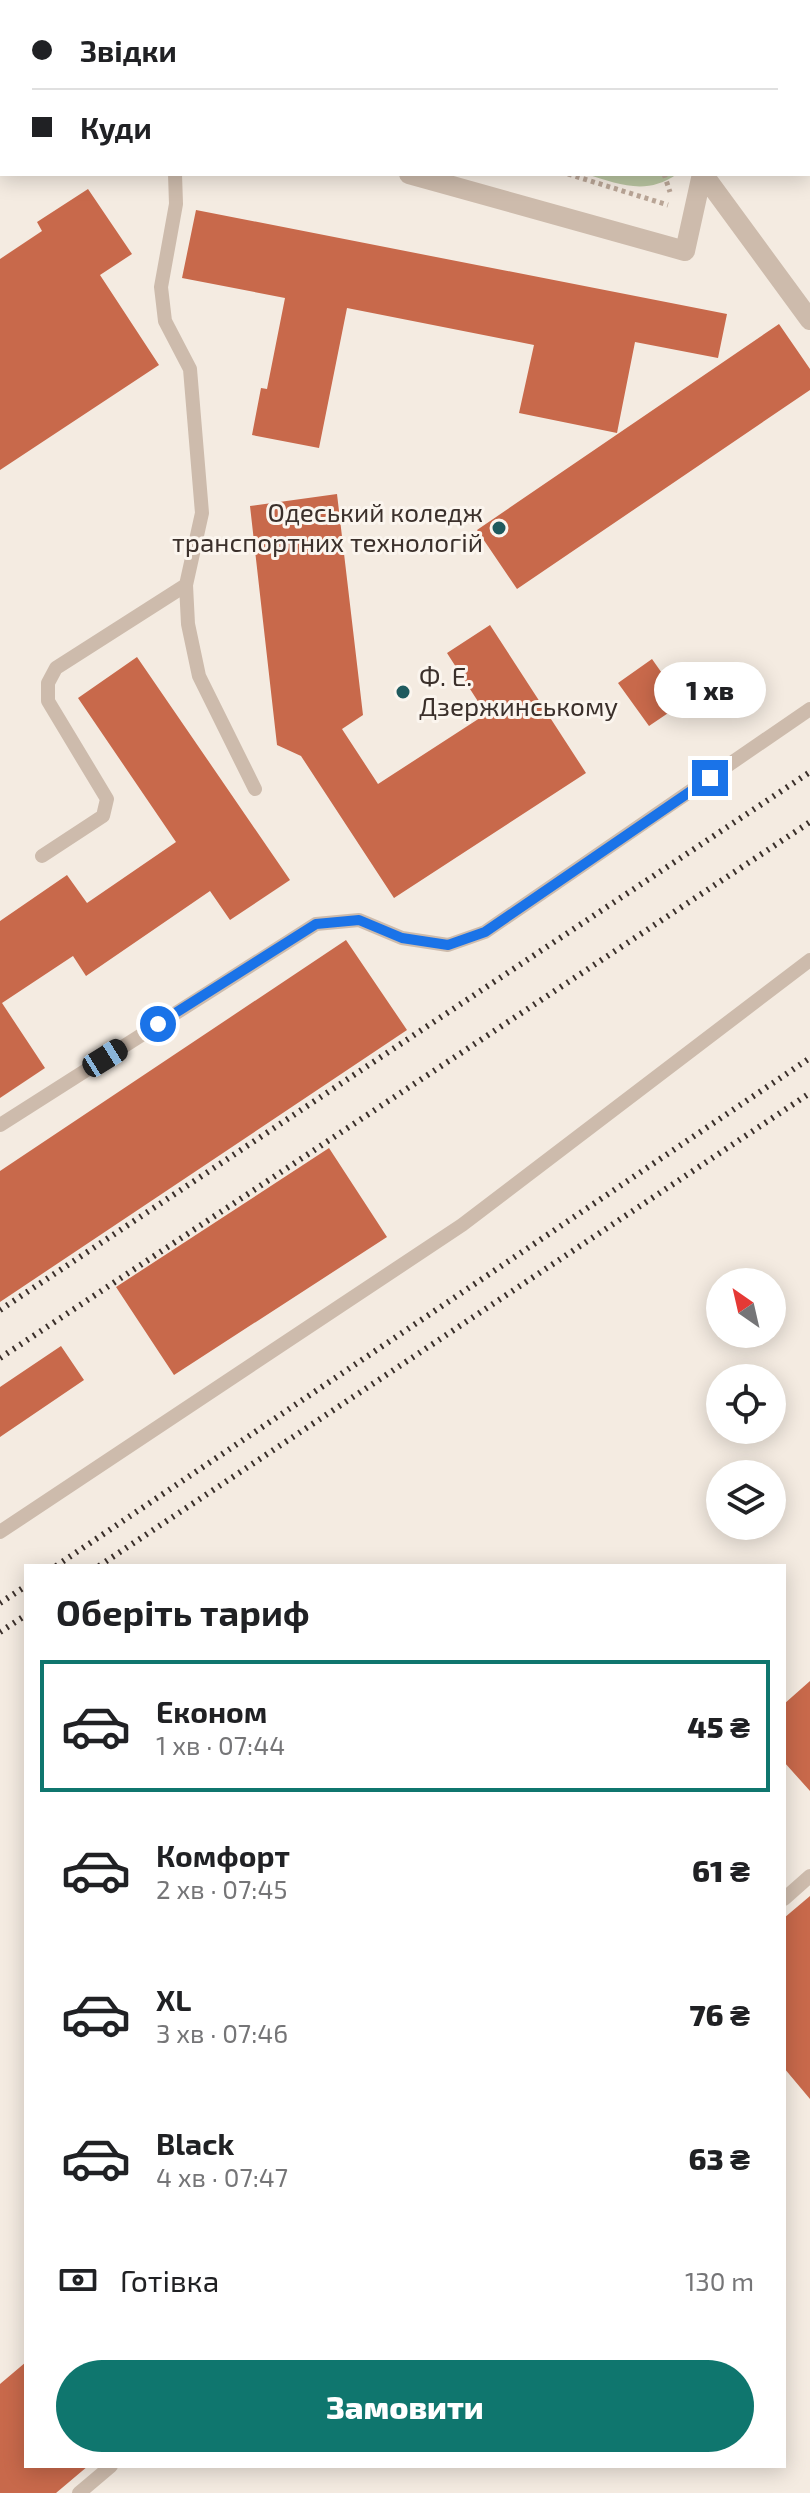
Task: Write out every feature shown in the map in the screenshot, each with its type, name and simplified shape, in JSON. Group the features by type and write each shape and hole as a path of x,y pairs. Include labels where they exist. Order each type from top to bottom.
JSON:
{"street":[{"path":"416,176 685,251 703,176"},
{"path":"704,176 810,320"}],"lane":[{"path":"175,176 176,204 161,287 165,321 190,369 202,513 186,585 188,624 199,676 255,789"},
{"path":"42,856 103,816 107,799 48,701 48,683 56,668 186,585"},
{"path":"0,1125 316,924 359,920 402,938 448,945 485,932 810,709"},
{"path":"0,1532 462,1225 810,960"},
{"path":"786,1897 810,1876"},
{"path":"79,2493 109,2468"}],"path":[{"path":"574,176 676,208"}],"green space":[{"path":"593,176 674,176 654,185 621,184"}],"building":[{"path":"88,189 132,254 100,275 159,365 0,470 0,259 42,231 37,222"},
{"path":"196,210 727,314 718,358 635,342 617,433 519,413 534,345 347,308 319,448 252,435 261,388 267,389 285,298 182,278"},
{"path":"779,324 810,369 810,390 517,589 477,530"},
{"path":"337,494 363,715 342,729 378,784 486,714 447,653 490,625 586,773 394,898 301,756 277,745 250,506"},
{"path":"137,657 290,880 230,920 210,891 86,976 73,956 2,1003 45,1068 0,1098 0,921 67,875 87,903 176,842 78,698"},
{"path":"652,659 683,703 649,726 618,683"},
{"path":"346,940 407,1030 0,1302 0,1171"},
{"path":"329,1148 387,1237 174,1375 116,1287"},
{"path":"61,1346 84,1380 0,1437 0,1387"},
{"path":"810,1681 810,1791 786,1764 786,1702"},
{"path":"810,1896 810,2099 786,2070 786,1916"},
{"path":"24,2364 24,2468 86,2468 56,2493 0,2493 0,2384"}],"railway":[{"path":"0,1310 810,772"},
{"path":"0,1358 810,822"},
{"path":"59,1564 810,1058"},
{"path":"102,1564 810,1093"},
{"path":"0,1603 24,1587"},
{"path":"0,1632 24,1616"}],"place":[{"name":"Одеський коледж транспортних технологій","path":"499,528"},
{"name":"Ф. Е. Дзержинському","path":"403,692"}],"route":[{"path":"158,1024 316,924 359,920 402,938 448,945 485,932 710,778"}]}
